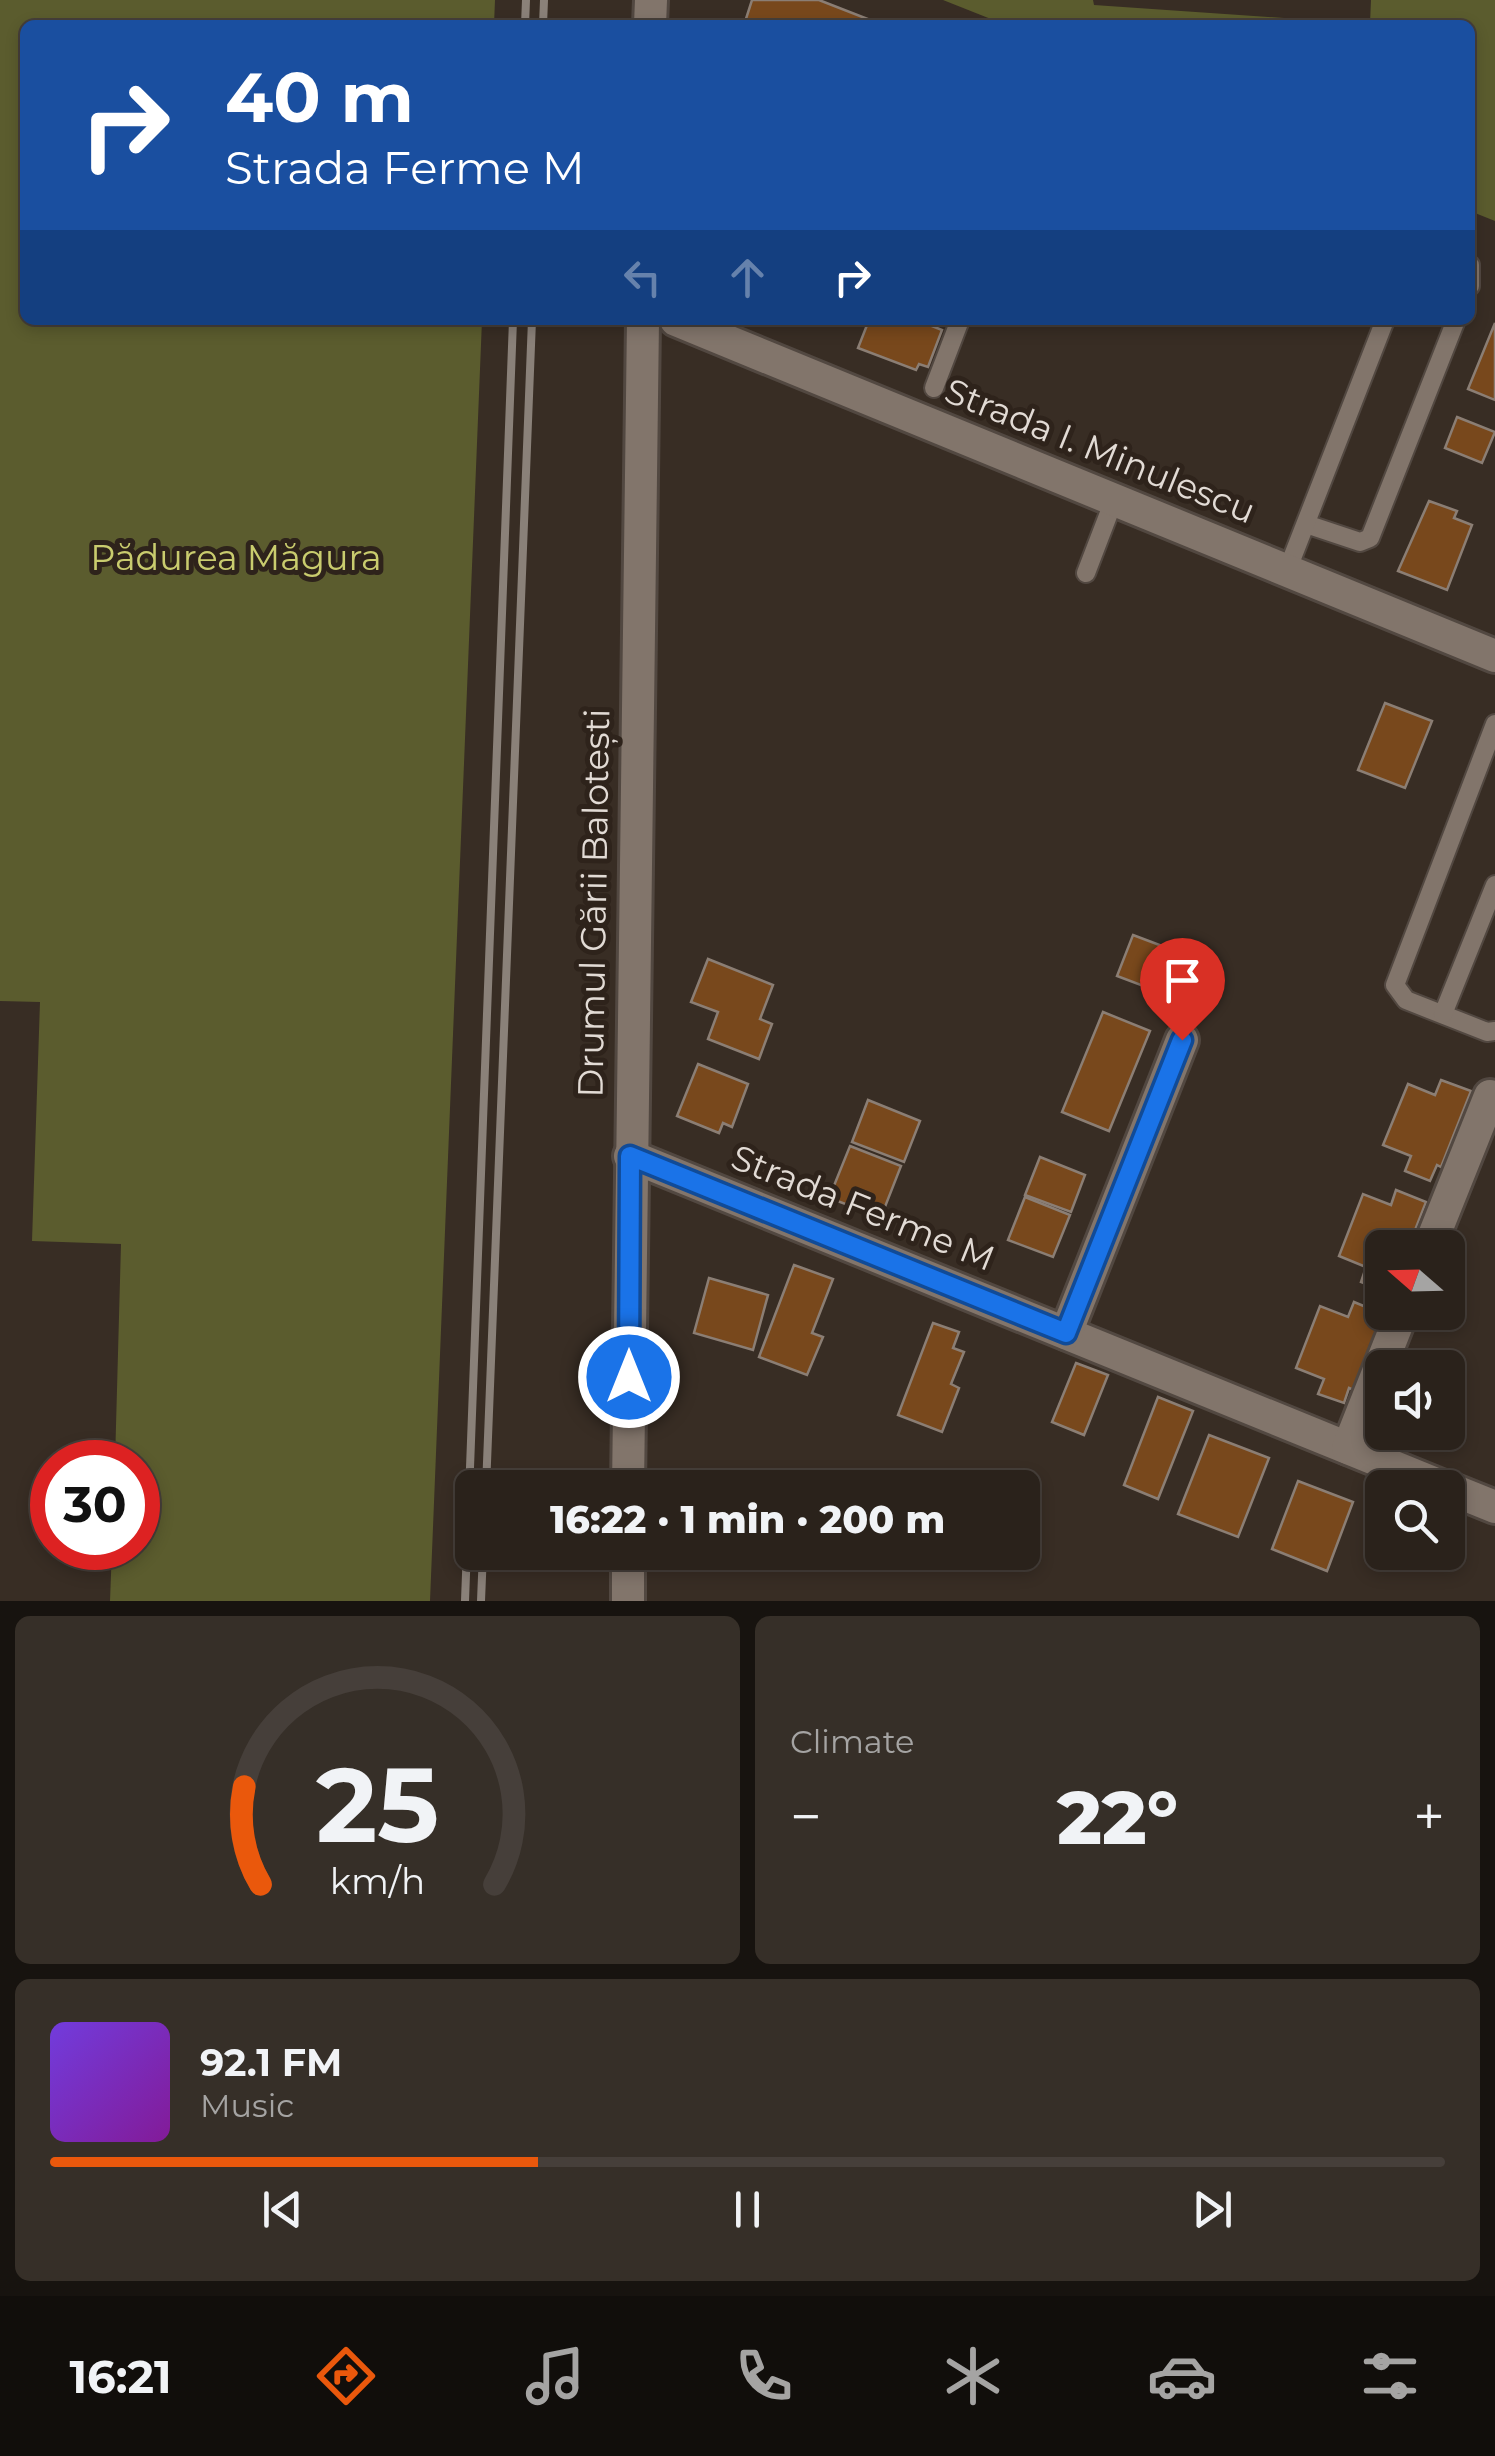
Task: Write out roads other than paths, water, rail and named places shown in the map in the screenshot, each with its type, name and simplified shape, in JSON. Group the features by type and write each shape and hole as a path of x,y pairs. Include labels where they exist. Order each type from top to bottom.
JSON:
{"street":[{"name":"Drumul Gării Balotești","path":"628,1470 643,325"},
{"name":"Strada I. Minulescu","path":"688,325 1495,656"},
{"path":"1066,1333 1182,1040"},
{"path":"1435,1230 1490,1096"},
{"name":"Strada Ferme M","path":"630,1156 1402,1470"},
{"path":"1348,1448 1395,1330"},
{"name":"Strada Ferme M","path":"1465,1495 1495,1507"},
{"path":"628,1570 628,1601"}],"lane":[{"path":"934,388 958,325"},
{"path":"1288,571 1383,325"},
{"path":"1306,524 1348,540 1370,538 1454,325"},
{"path":"1086,573 1114,500"},
{"path":"1495,724 1396,974 1399,994 1487,1032 1495,1031"},
{"path":"1443,1014 1495,884"}],"railway":[{"path":"525,20 526,0"},
{"path":"543,20 544,0"},
{"path":"465,1601 513,325"},
{"path":"487,1470 532,325"},
{"path":"481,1601 482,1570"}],"park label":[{"name":"Pădurea Măgura","path":"236,558"}]}
